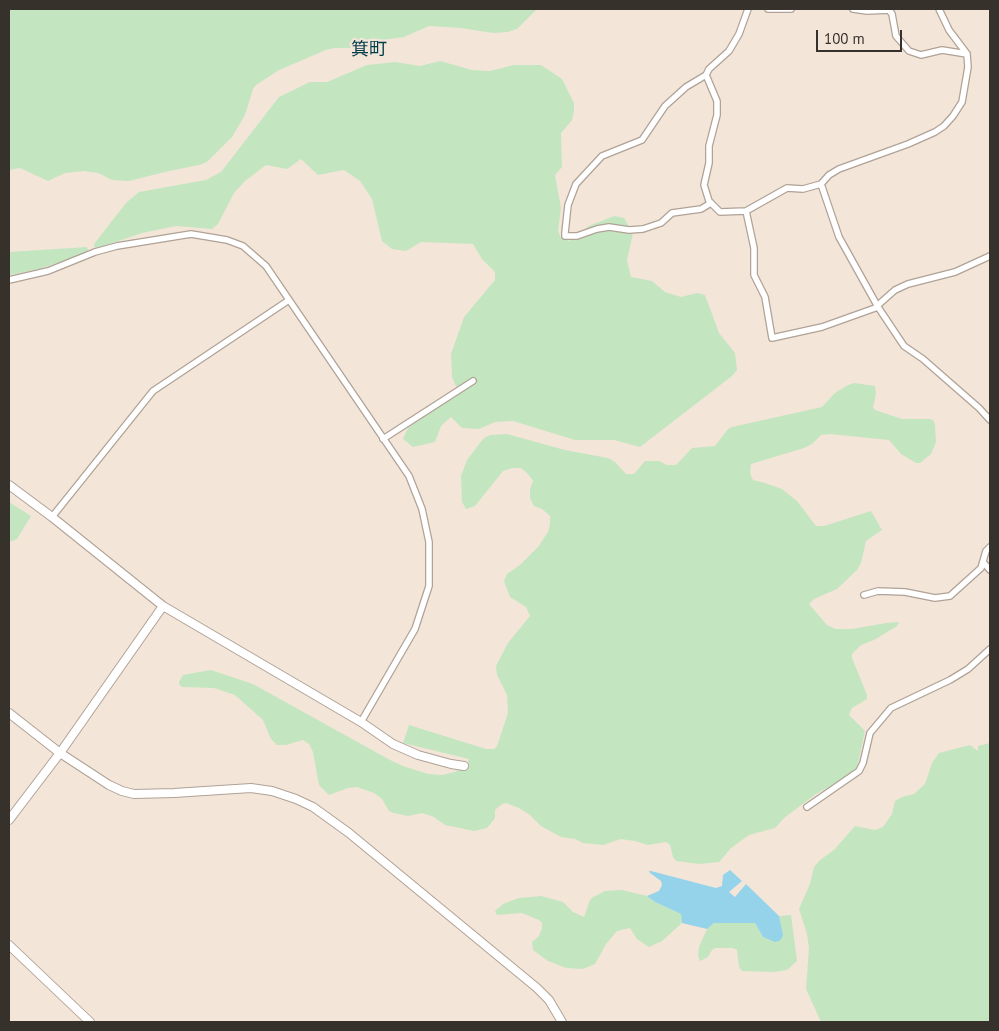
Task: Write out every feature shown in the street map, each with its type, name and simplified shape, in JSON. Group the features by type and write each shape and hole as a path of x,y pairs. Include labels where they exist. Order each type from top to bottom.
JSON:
{"street":[{"path":"711,203 701,209 672,214 661,223 643,229 629,230 609,227 577,236 565,236 564,233 568,205 576,184 602,156 642,140 665,106 686,87 706,75 709,69 728,51 738,34 748,9"},
{"path":"768,9 791,9"},
{"path":"853,9 867,11 889,10 892,14 896,36 909,51 921,55 942,50 967,54"},
{"path":"706,75 717,101 717,115 709,146 709,163 704,186 711,203 720,212 746,211 787,188 802,189 821,184 829,175 839,169 908,144 944,126 962,102 968,67 967,54 949,30 939,9"},
{"path":"821,184 839,237 878,306 904,346 923,359 990,420"},
{"path":"746,211 754,248 754,275 765,297 772,338 822,327 878,306 895,290 908,284 955,272 990,256"},
{"path":"9,280 48,271 95,252 117,246 191,234 226,240 243,246 266,266 409,476 422,509 429,542 428,586 415,630 361,722"},
{"path":"52,517 153,391 289,300"},
{"path":"382,439 473,381"},
{"path":"9,485 52,517 162,606 361,722 394,744 418,755 464,766"},
{"path":"864,595 878,591 906,592 935,598 950,596 981,568 986,551 990,547"},
{"path":"983,562 990,570"},
{"path":"9,820 60,753 162,606"},
{"path":"807,807 859,771 863,763 870,733 891,708 950,680 968,668 990,649"},
{"path":"9,713 60,753 108,785 128,792 174,793 251,788 272,791 296,799 313,808 349,834 537,988 549,1000 562,1022"},
{"path":"9,945 90,1022"}],"green space":[{"path":"9,9 537,9 517,29 508,32 493,33 429,26 404,37 383,40 362,48 334,48 326,50 279,70 256,85 245,115 232,137 207,162 199,165 129,181 112,180 98,173 84,171 65,173 48,181 20,168 9,170"},
{"path":"440,61 472,70 490,71 514,65 541,65 562,79 574,103 574,111 572,120 561,133 562,167 555,175 561,208 558,231 561,238 569,241 589,226 614,216 624,218 633,233 627,260 631,277 652,281 665,292 681,297 697,293 705,295 719,333 735,353 737,370 732,376 640,447 614,440 575,440 513,421 495,422 479,429 462,428 451,417 441,426 435,442 413,447 403,439 408,428 458,391 452,377 451,354 464,317 495,280 495,272 482,259 473,244 421,242 406,251 392,249 382,241 372,199 360,181 344,170 318,175 301,159 287,169 266,165 245,181 234,193 218,224 212,229 176,226 142,233 95,249 94,244 126,203 139,192 206,180 221,172 279,97 310,82 327,82 367,65 395,62 420,66"},
{"path":"87,247 88,251 69,259 39,269 9,275 9,252"},
{"path":"854,383 875,386 876,394 873,407 875,410 902,419 930,419 934,421 936,442 931,454 920,463 916,463 901,454 889,440 830,434 821,435 812,444 804,448 751,464 750,473 753,480 782,489 797,501 816,526 824,526 871,511 882,530 866,541 861,563 857,570 837,589 814,599 809,604 827,625 835,629 852,629 899,622 897,626 874,640 861,645 852,654 867,695 867,699 852,708 849,715 865,731 856,772 816,794 784,818 775,828 749,835 731,848 719,862 699,864 676,861 670,845 666,842 648,845 621,839 603,845 583,843 575,839 561,837 541,826 530,815 519,808 506,803 495,810 495,818 487,828 474,831 445,825 434,817 422,813 408,816 394,813 389,811 382,799 374,793 357,787 348,788 329,795 319,785 313,752 309,744 303,740 286,745 277,745 271,739 263,720 235,695 214,688 182,687 179,684 183,675 211,670 253,684 403,766 428,774 442,775 455,772 467,764 469,759 403,743 409,725 486,749 494,749 497,746 508,713 507,695 497,675 496,666 508,643 530,616 526,607 510,597 504,581 507,574 520,565 538,547 548,532 550,524 550,516 542,509 534,506 530,498 530,489 533,481 521,468 503,471 475,506 466,509 462,502 461,476 467,460 483,439 490,435 507,434 565,450 608,458 615,462 626,474 634,474 645,461 659,461 667,465 676,465 692,448 715,446 728,429 732,427 822,407 835,393"},
{"path":"9,502 31,516 17,539 9,542"},
{"path":"990,743 990,1022 821,1022 806,989 809,948 807,934 799,909 810,884 814,867 834,850 855,826 875,830 883,827 892,814 895,801 914,794 925,784 932,763 939,753 970,745 978,751 978,746"},
{"path":"622,890 647,896 655,902 681,914 682,923 662,941 649,947 637,939 630,928 617,931 606,944 595,964 583,969 566,968 548,961 533,950 532,942 539,936 542,928 542,923 539,920 522,913 497,915 495,911 503,904 519,898 541,896 563,902 573,912 584,917 590,900 593,897 605,891"},
{"path":"791,915 797,961 787,970 774,972 742,971 739,967 737,950 733,948 715,948 708,957 700,961 698,956 699,947 707,929 714,923 755,923 763,937 783,934 779,916"}],"water":[{"path":"730,870 742,881 729,892 735,897 746,884 779,916 783,934 779,941 775,942 763,937 755,923 714,923 707,929 682,923 681,914 655,902 647,896 659,891 662,885 661,881 649,871 716,888 722,886 723,875"}],"district":[{"name":"箕町","path":"369,50"}]}
